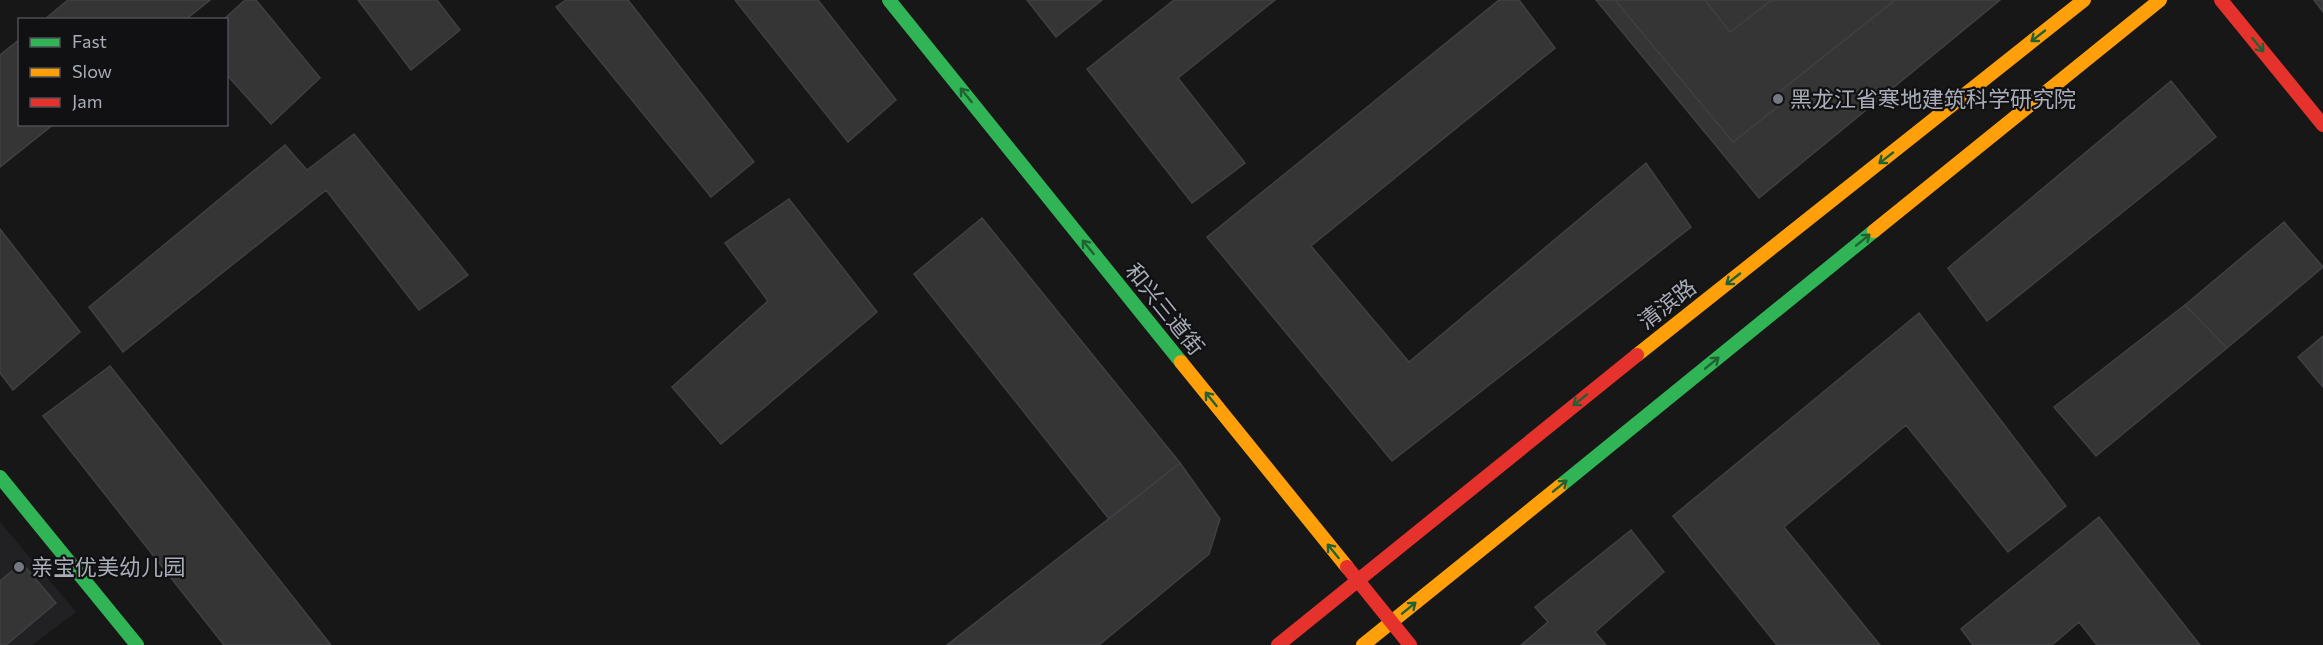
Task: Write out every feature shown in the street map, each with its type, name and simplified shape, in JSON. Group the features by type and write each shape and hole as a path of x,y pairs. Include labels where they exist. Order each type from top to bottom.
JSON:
{"main road":[{"name":"和兴三道街","path":"889,0 1410,645"},
{"name":"清滨路","path":"1278,645 1541,431 2084,0"},
{"path":"1363,645 2160,0"},
{"path":"2221,0 2323,125"},
{"path":"0,477 137,645"}],"shaded area":[{"name":"亲宝优美幼儿园","path":"0,522 76,612 32,645 0,645"}],"building":[{"path":"68,0 210,0 188,18 46,18"},
{"path":"245,0 256,0 320,78 271,124 228,76 228,18 225,18"},
{"path":"358,0 437,0 460,30 411,70"},
{"path":"566,0 628,0 754,162 711,197 556,7"},
{"path":"735,0 818,0 896,100 848,142"},
{"path":"1027,0 1102,0 1056,37"},
{"path":"1174,0 1275,0 1178,78 1245,163 1192,203 1087,69"},
{"path":"1499,0 1519,0 1555,48 1311,246 1409,362 1646,163 1691,227 1392,461 1207,237"},
{"name":"黑龙江省寒地建筑科学研究院","path":"1596,0 2000,0 1759,198"},
{"path":"1615,0 1705,0 1730,32 1772,0 1895,0 1778,93 1785,101 1733,142"},
{"path":"2314,0 2323,0 2323,12"},
{"path":"18,41 18,126 51,126 0,167 0,55"},
{"path":"2171,81 2216,137 1987,321 1948,268"},
{"path":"354,134 468,275 419,310 326,190 123,352 89,307 285,145 307,170"},
{"path":"789,199 877,312 721,444 672,387 768,301 725,243"},
{"path":"982,218 1180,463 1109,519 914,274"},
{"path":"2284,222 2323,267 2227,348 2185,305"},
{"path":"0,229 80,332 13,390 0,373"},
{"path":"2185,305 2227,348 2096,456 2054,407"},
{"path":"1919,313 2066,506 2008,552 1906,425 1784,527 1880,645 1777,645 1673,516"},
{"path":"2323,336 2323,387 2298,357"},
{"path":"110,366 331,645 224,645 43,416"},
{"path":"1180,463 1220,519 1209,554 1099,645 947,645"},
{"path":"2099,517 2200,645 2097,645 2079,622 2052,645 1973,645 1961,629"},
{"path":"1631,530 1664,572 1595,632 1606,645 1521,645 1548,622 1535,607"},
{"path":"22,563 56,603 6,645 0,645 0,581"}],"traffic: fast":[{"path":"889,0 1181,362"},
{"path":"1560,486 1874,231"},
{"path":"0,477 137,645"}],"traffic: slow":[{"path":"1637,355 2084,0"},
{"path":"1874,231 2160,0"},
{"path":"1181,362 1347,567"},
{"path":"1363,645 1560,486"}],"traffic: jam":[{"path":"2221,0 2323,125"},
{"path":"1278,645 1637,355"},
{"path":"1347,567 1410,645"}],"place":[{"name":"黑龙江省寒地建筑科学研究院","path":"1778,99"},
{"name":"亲宝优美幼儿园","path":"19,567"}]}
